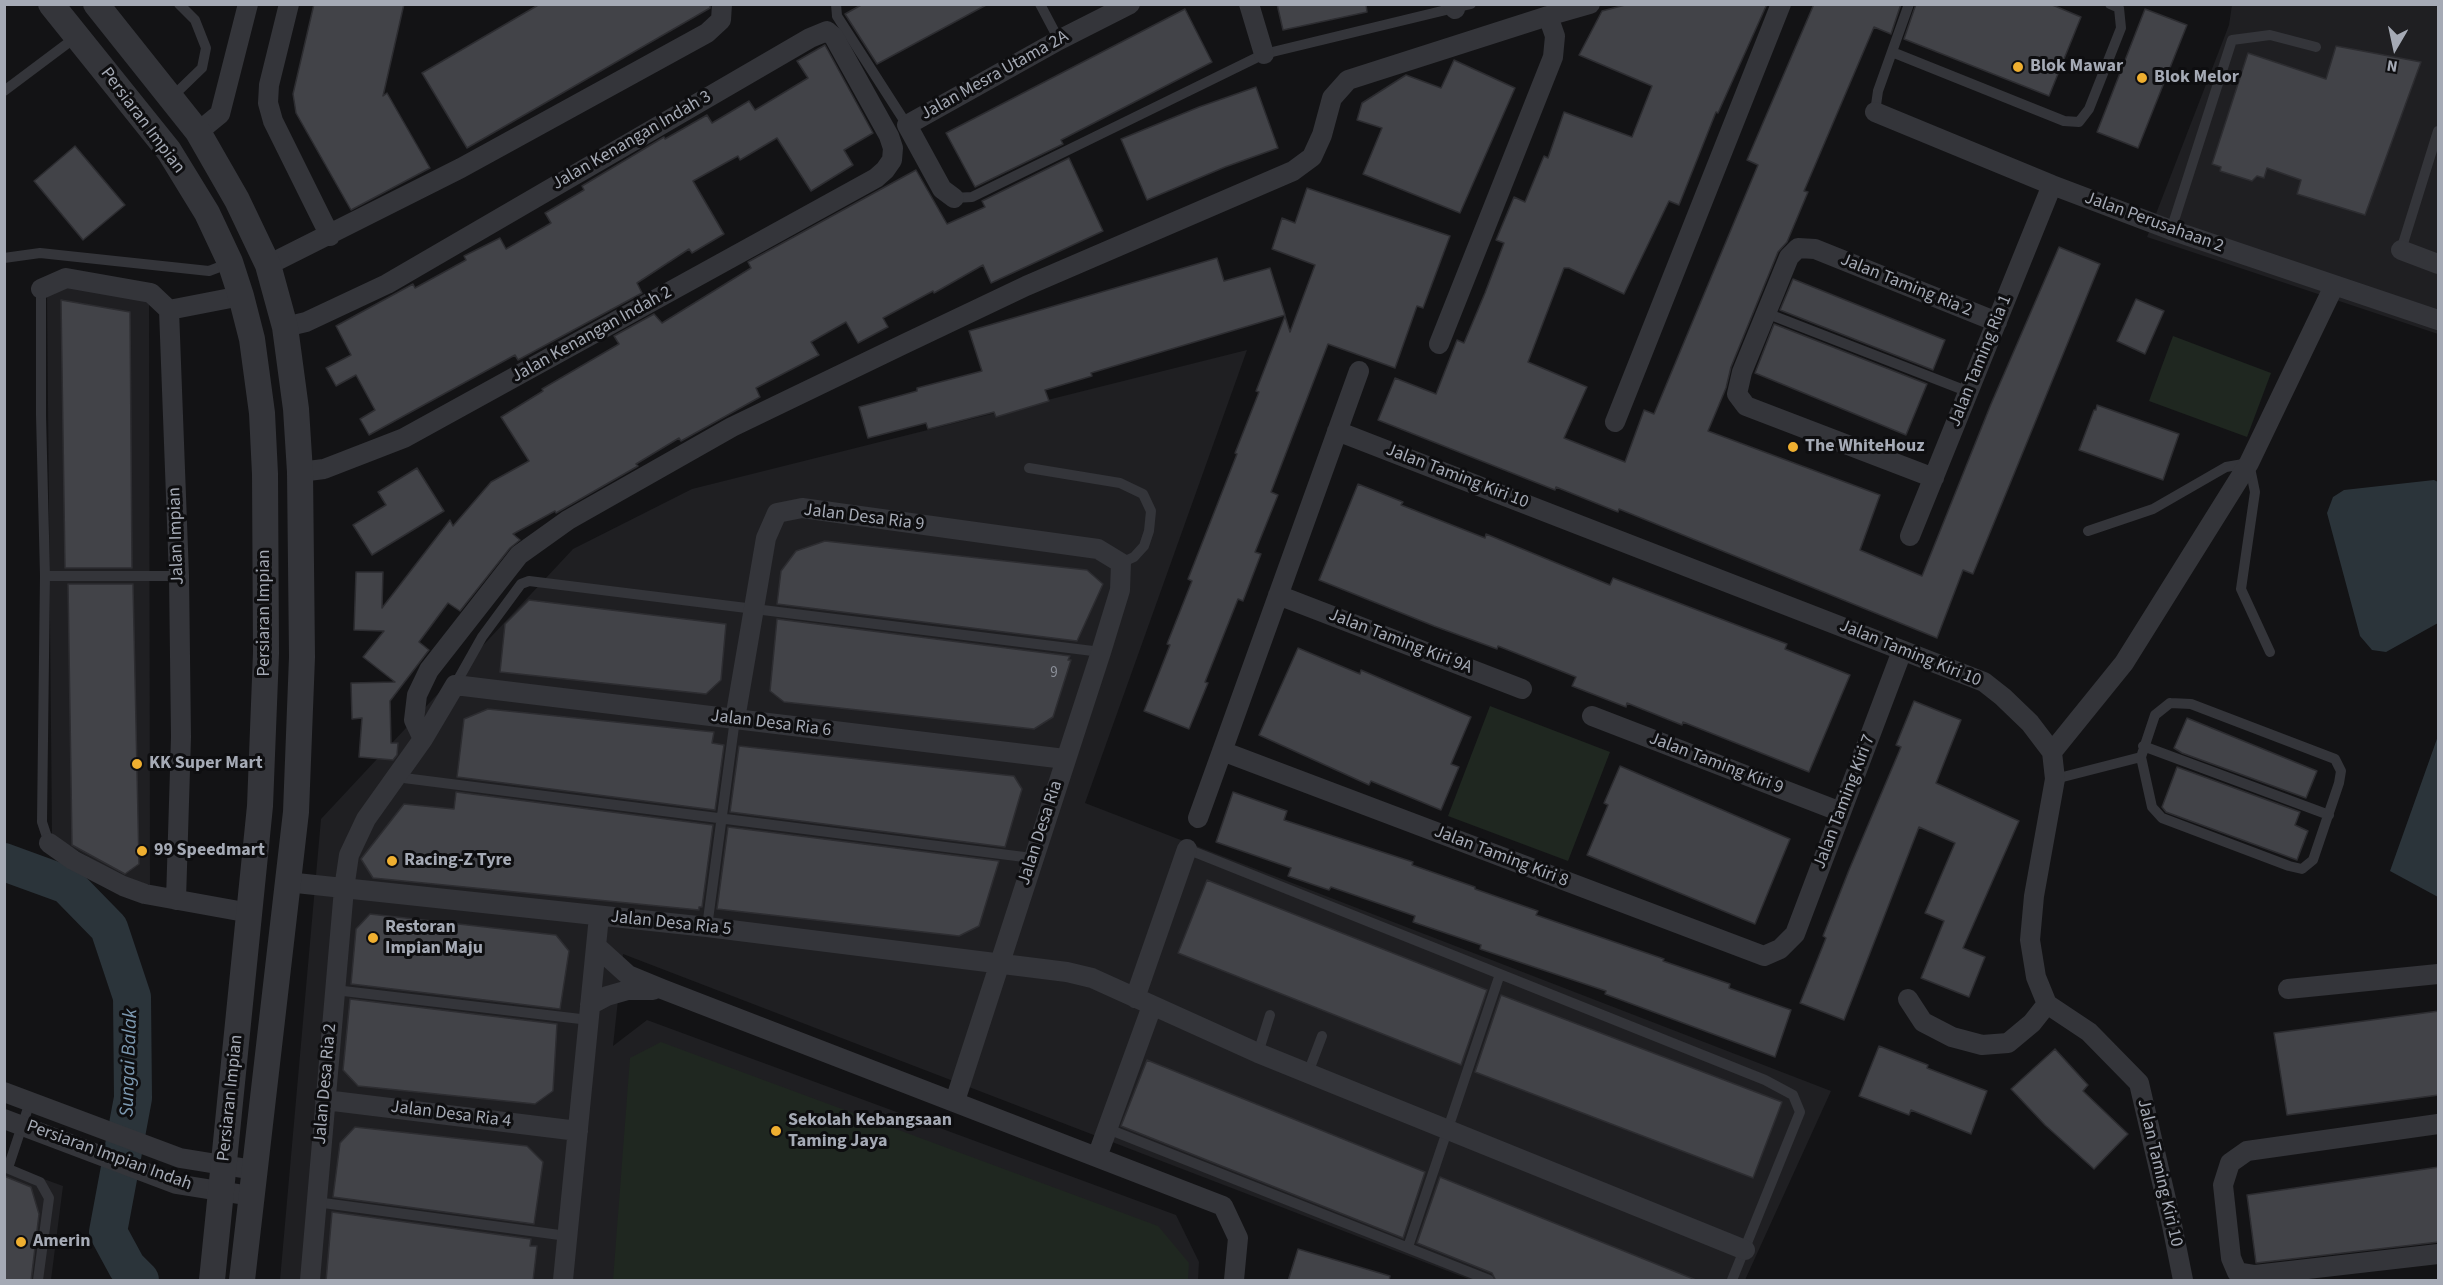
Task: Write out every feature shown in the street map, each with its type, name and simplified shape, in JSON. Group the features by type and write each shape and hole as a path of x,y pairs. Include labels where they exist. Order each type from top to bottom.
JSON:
{"street":[{"name":"Persiaran Impian","path":"51,4 170,151 207,213 230,262 241,296 253,349 262,413 265,474 266,653 260,806 212,1281"},
{"name":"Persiaran Impian","path":"96,4 198,132 237,200 268,265 285,327 296,409 300,472 301,681 296,812 242,1281"},
{"path":"198,132 220,114 248,4"},
{"path":"289,4 269,85 268,103 273,121 330,236"},
{"path":"268,265 330,236 461,168 707,33 721,20 722,4"},
{"name":"Jalan Mesra Utama 2A","path":"954,198 942,189 907,125 1059,40 1130,4"},
{"path":"1249,4 1264,54"},
{"path":"423,740 414,720 417,696 429,670 519,555 568,520 732,427 902,345 1026,286 1293,171 1312,157 1322,135 1332,98 1348,80 1548,15 1590,4"},
{"path":"1615,422 1781,4"},
{"path":"1439,344 1553,57 1555,36 1548,15"},
{"name":"Jalan Kenangan Indah 3","path":"285,327 306,322 387,284 810,38 827,31 834,37 889,136 893,148 892,160 876,178"},
{"name":"Jalan Perusahaan 2","path":"1875,112 2052,185 2171,230 2439,320"},
{"name":"Jalan Kenangan Indah 2","path":"300,472 324,470 404,438 876,178"},
{"name":"Jalan Taming Ria 1","path":"1910,536 2052,185"},
{"name":"Jalan Taming Ria 2","path":"1766,313 1789,257 1797,248 1815,249 1997,322"},
{"path":"2401,250 2439,264"},
{"path":"41,289 66,278 151,293 169,310 241,296"},
{"path":"1908,999 1923,1022 1952,1037 1982,1045 2008,1043 2032,1023 2047,1004 2036,977 2030,940 2034,896 2055,779 2052,752 2124,663 2249,463 2334,286"},
{"name":"Jalan Impian","path":"169,310 181,737 176,900"},
{"path":"1766,313 1742,372 1737,394 1746,406 1934,478"},
{"path":"1198,818 1359,371"},
{"name":"Jalan Taming Kiri 10","path":"1337,431 1984,682 2030,723 2052,752"},
{"name":"Jalan Desa Ria 9","path":"735,719 766,538 777,513 802,508 1098,549 1121,563"},
{"name":"Jalan Desa Ria","path":"955,1101 1032,858 1101,652 1120,590 1121,563"},
{"name":"Jalan Taming Kiri 9A","path":"1278,595 1522,689"},
{"name":"Jalan Taming Kiri 7","path":"1780,949 1795,934 1902,651"},
{"name":"Jalan Desa Ria 2","path":"310,1281 344,889 349,855 366,819 423,740 455,685"},
{"name":"Jalan Desa Ria 6","path":"455,685 1065,759"},
{"name":"Jalan Taming Kiri 9","path":"1592,716 1841,812"},
{"name":"Jalan Taming Kiri 8","path":"1222,751 1764,956 1780,949"},
{"path":"246,948 256,919 288,882 270,855 264,838 260,806"},
{"path":"49,843 73,860 123,886 145,894 250,913"},
{"path":"1098,1157 1108,1129 1187,849"},
{"name":"Jalan Desa Ria 5","path":"288,882 707,927 1067,972 1092,978 1258,1053 1745,1250"},
{"path":"562,1281 599,916"},
{"path":"596,946 628,975 1223,1206 1238,1238 1234,1281"},
{"path":"2288,989 2439,974"},
{"path":"589,1013 608,996 628,990 662,989"},
{"name":"Jalan Taming Kiri 10","path":"2047,1004 2089,1032 2139,1083 2183,1281"},
{"name":"Persiaran Impian Indah","path":"4,1092 180,1158 254,1170"},
{"name":"Jalan Desa Ria 4","path":"325,1100 578,1131"},
{"name":"Persiaran Impian Indah","path":"13,1122 176,1184 220,1193 251,1196"},
{"path":"2439,1124 2247,1151 2230,1163 2223,1185 2231,1258 2237,1272 2255,1275 2439,1254"}],"lane":[{"path":"172,98 202,68 206,48 195,20 179,4"},
{"path":"836,4 837,16 907,125"},
{"path":"1040,4 1059,40"},
{"path":"1875,112 1878,91 1909,4"},
{"path":"1892,52 2064,121 2079,122 2089,109 2121,28 2119,8 2110,4"},
{"path":"954,198 972,197 1264,54 1460,6"},
{"path":"2171,230 2232,40 2270,35 2316,47"},
{"path":"4,91 77,37"},
{"path":"2401,250 2439,131"},
{"path":"4,258 40,253 209,271 230,262"},
{"path":"41,289 45,576 42,822 49,843"},
{"path":"1766,313 1969,392"},
{"path":"2088,531 2153,509 2226,467 2249,463 2255,492 2241,589 2270,652"},
{"path":"1029,468 1120,483 1143,494 1151,511 1149,531 1144,546 1134,557 1121,563"},
{"path":"45,576 178,576"},
{"path":"455,685 482,637 521,584 529,581 1101,652"},
{"path":"2170,703 2191,704 2336,759 2341,771 2313,860 2302,869 2289,866 2162,818 2152,807 2142,751 2155,714 2170,703"},
{"path":"707,927 735,719"},
{"path":"2055,779 2142,751 2329,815"},
{"path":"396,777 1032,858"},
{"path":"1187,849 1765,1080 1792,1095 1800,1112 1732,1281"},
{"path":"1408,1247 1500,974"},
{"path":"335,990 589,1013"},
{"path":"1258,1053 1270,1016"},
{"path":"1308,1073 1322,1036"},
{"path":"30,1102 13,1122 6,1168 40,1182 49,1198 38,1281"},
{"path":"1108,1129 1489,1281"},
{"path":"316,1202 567,1236"}],"shaded area":[{"path":"2232,5 2438,5 2438,334 2147,237 2229,25"},
{"path":"66,286 149,301 150,885 125,878 52,836 47,296"},
{"path":"2173,336 2271,373 2247,437 2149,401"},
{"path":"1247,350 1085,803 1831,1091 1745,1280 1471,1280 623,954 613,1046 647,1020 1176,1215 1199,1262 1198,1280 280,1280 321,819 573,549 692,489"},
{"path":"2434,480 2438,482 2438,623 2386,652 2372,650 2360,636 2327,513 2333,497 2344,490"},
{"path":"1490,706 1610,752 1568,861 1448,816"},
{"path":"2438,736 2438,897 2390,871"},
{"name":"Sekolah Kebangsaan Taming Jaya","path":"661,1042 1158,1226 1189,1263 1188,1280 613,1280 630,1058"},
{"path":"5,1165 63,1186 51,1280 5,1280"}],"building":[{"path":"314,4 404,4 383,96 387,93 430,168 351,210 296,113 293,94"},
{"path":"540,4 710,4 710,8 467,148 422,73"},
{"path":"863,4 988,4 877,64 845,14"},
{"path":"1277,4 1366,4 1367,12 1283,30"},
{"path":"1629,4 1767,4 1718,113 1716,112 1679,205 1669,201 1624,294 1569,268 1564,268 1528,362 1587,387 1564,438 1625,462 1644,410 1654,414 1758,165 1747,160 1814,4 1901,4 1891,34 1874,27 1804,191 1808,192 1787,242 1778,252 1731,367 1726,388 1708,431 1880,495 1860,550 1922,576 1991,404 2059,247 2100,264 1973,574 1963,570 1937,638 1619,509 1618,512 1556,487 1555,490 1378,420 1395,378 1436,394 1457,340 1464,343 1485,293 1504,243 1496,240 1514,197 1525,202 1544,156 1548,158 1564,112 1632,137 1652,86 1579,55 1602,11"},
{"name":"Blok Mawar","path":"1916,4 2050,4 2081,17 2049,96 1904,39"},
{"path":"1185,9 1212,62 1061,140 1063,144 975,187 946,133"},
{"name":"Blok Melor","path":"2145,9 2187,25 2138,148 2097,132"},
{"path":"825,45 873,133 844,150 853,165 811,191 777,138 740,160 738,156 693,181 724,234 692,253 689,249 637,283 642,293 518,360 515,355 369,435 360,419 375,410 356,375 336,386 326,368 351,355 336,326 413,284 415,288 466,260 464,256 500,238 506,249 551,223 545,213 584,190 582,186 664,137 665,139 707,115 712,123 749,101 755,110 808,78 797,61"},
{"path":"2336,46 2421,62 2365,215 2297,194 2301,180 2267,168 2264,178 2257,176 2252,181 2220,171 2221,167 2212,164 2248,53 2326,79"},
{"path":"1454,60 1515,88 1460,213 1363,174 1382,128 1357,120 1362,103 1406,75 1441,88"},
{"path":"1256,87 1278,148 1225,167 1147,200 1121,139 1199,107"},
{"path":"75,146 125,205 83,240 34,181"},
{"path":"1069,158 1103,231 991,283 983,265 883,318 888,327 858,343 846,322 811,342 819,355 756,388 760,397 681,441 679,438 636,464 638,466 556,513 555,511 513,534 520,540 510,548 460,611 448,603 419,642 429,650 390,701 391,743 398,743 397,755 393,760 359,757 362,718 352,719 351,683 395,682 363,657 384,631 354,630 356,572 383,572 382,608 450,520 453,526 491,482 529,461 501,417 543,391 542,389 619,344 614,336 654,314 662,323 751,268 748,262 916,170 947,224 985,207 982,201"},
{"path":"1307,188 1450,236 1423,308 1417,306 1395,368 1328,344 1271,492 1278,495 1255,552 1261,554 1243,601 1238,599 1189,729 1144,711 1192,581 1188,579 1259,392 1256,391 1285,316 1290,332 1315,265 1272,249 1282,218 1295,223"},
{"path":"1217,258 1224,281 1270,268 1285,315 1091,373 1092,376 1045,390 1049,401 996,417 994,412 928,429 926,423 868,438 859,407 917,391 917,388 982,371 969,331"},
{"path":"1793,279 1945,340 1933,370 1780,310"},
{"path":"2136,299 2164,311 2145,354 2117,341"},
{"path":"61,300 130,312 132,568 65,568"},
{"path":"1774,324 1927,384 1906,435 1755,373"},
{"path":"2097,405 2179,434 2163,480 2079,450"},
{"path":"417,468 444,511 372,555 353,525 386,505 378,492"},
{"path":"1358,484 1403,502 1401,505 1485,538 1486,534 1610,585 1613,578 1787,644 1785,649 1850,675 1809,772 1683,722 1682,725 1627,703 1626,707 1572,686 1576,677 1498,646 1497,649 1434,626 1319,580"},
{"path":"825,541 1087,570 1103,584 1077,641 777,604 781,571 796,551"},
{"path":"68,584 133,584 139,864 125,874 72,845"},
{"path":"529,600 726,624 721,680 706,694 500,672 505,624"},
{"path":"777,619 1070,656 1068,660 1071,660 1053,717 1034,729 784,702 770,691"},
{"path":"1298,648 1360,674 1361,670 1471,717 1451,764 1459,767 1441,810 1371,781 1369,785 1259,735"},
{"path":"1914,701 1961,720 1936,783 2019,821 1963,948 1985,957 1969,997 1921,978 1944,921 1925,913 1955,843 1919,827 1844,1020 1800,1003 1826,938 1823,936 1849,870 1901,747 1896,745"},
{"path":"488,709 714,732 712,743 724,745 715,810 457,777 464,719"},
{"path":"2187,718 2317,771 2306,798 2182,753 2174,748"},
{"path":"739,746 1014,776 1022,789 1005,847 730,812"},
{"path":"1620,766 1790,839 1755,924 1587,855 1608,805 1604,803"},
{"path":"2177,767 2300,812 2295,825 2308,831 2297,860 2166,812 2162,807"},
{"path":"456,792 713,825 702,907 699,907 699,910 373,878 361,859 404,804 454,809"},
{"path":"1233,792 1287,811 1284,820 1413,862 1412,865 1538,911 1536,915 1664,959 1663,961 1730,984 1729,988 1791,1010 1775,1057 1605,994 1606,991 1480,949 1481,945 1413,922 1415,916 1331,887 1329,890 1288,876 1291,868 1216,842"},
{"path":"728,827 999,861 979,926 959,936 717,909"},
{"path":"1207,880 1487,990 1461,1065 1178,953"},
{"path":"370,914 556,935 569,951 560,1009 351,984 356,929"},
{"path":"1501,995 1782,1102 1753,1178 1475,1072"},
{"path":"350,999 557,1024 553,1091 535,1104 358,1086 343,1070"},
{"path":"2439,1011 2439,1095 2287,1115 2274,1033"},
{"path":"1879,1046 1928,1065 1927,1068 1987,1091 1971,1134 1911,1110 1909,1115 1859,1096"},
{"path":"2055,1049 2088,1085 2083,1091 2128,1134 2094,1169 2045,1125 2011,1089"},
{"path":"1147,1060 1425,1172 1403,1238 1121,1126"},
{"path":"355,1127 527,1146 543,1162 534,1224 333,1197 340,1143"},
{"path":"2439,1167 2439,1242 2256,1263 2247,1195"},
{"name":"Amerin","path":"4,1176 31,1187 39,1214 31,1281 4,1281"},
{"path":"1440,1177 1696,1281 1496,1281 1492,1273 1417,1243"},
{"path":"332,1212 531,1239 530,1246 537,1246 533,1281 326,1281"},
{"path":"1298,1249 1390,1276 1389,1281 1288,1281"}],"waterway":[{"name":"Sungai Balak","path":"4,862 67,885 109,928 132,997 133,1098 108,1232 127,1267 140,1280"}],"place":[{"name":"Blok Mawar","path":"2018,67"},
{"name":"Blok Melor","path":"2142,78"},
{"name":"The WhiteHouz","path":"1793,447"},
{"name":"KK Super Mart","path":"137,764"},
{"name":"99 Speedmart","path":"142,851"},
{"name":"Racing-Z Tyre","path":"392,861"},
{"name":"Restoran Impian Maju","path":"373,938"},
{"name":"Sekolah Kebangsaan Taming Jaya","path":"776,1131"},
{"name":"Amerin","path":"21,1242"}]}
